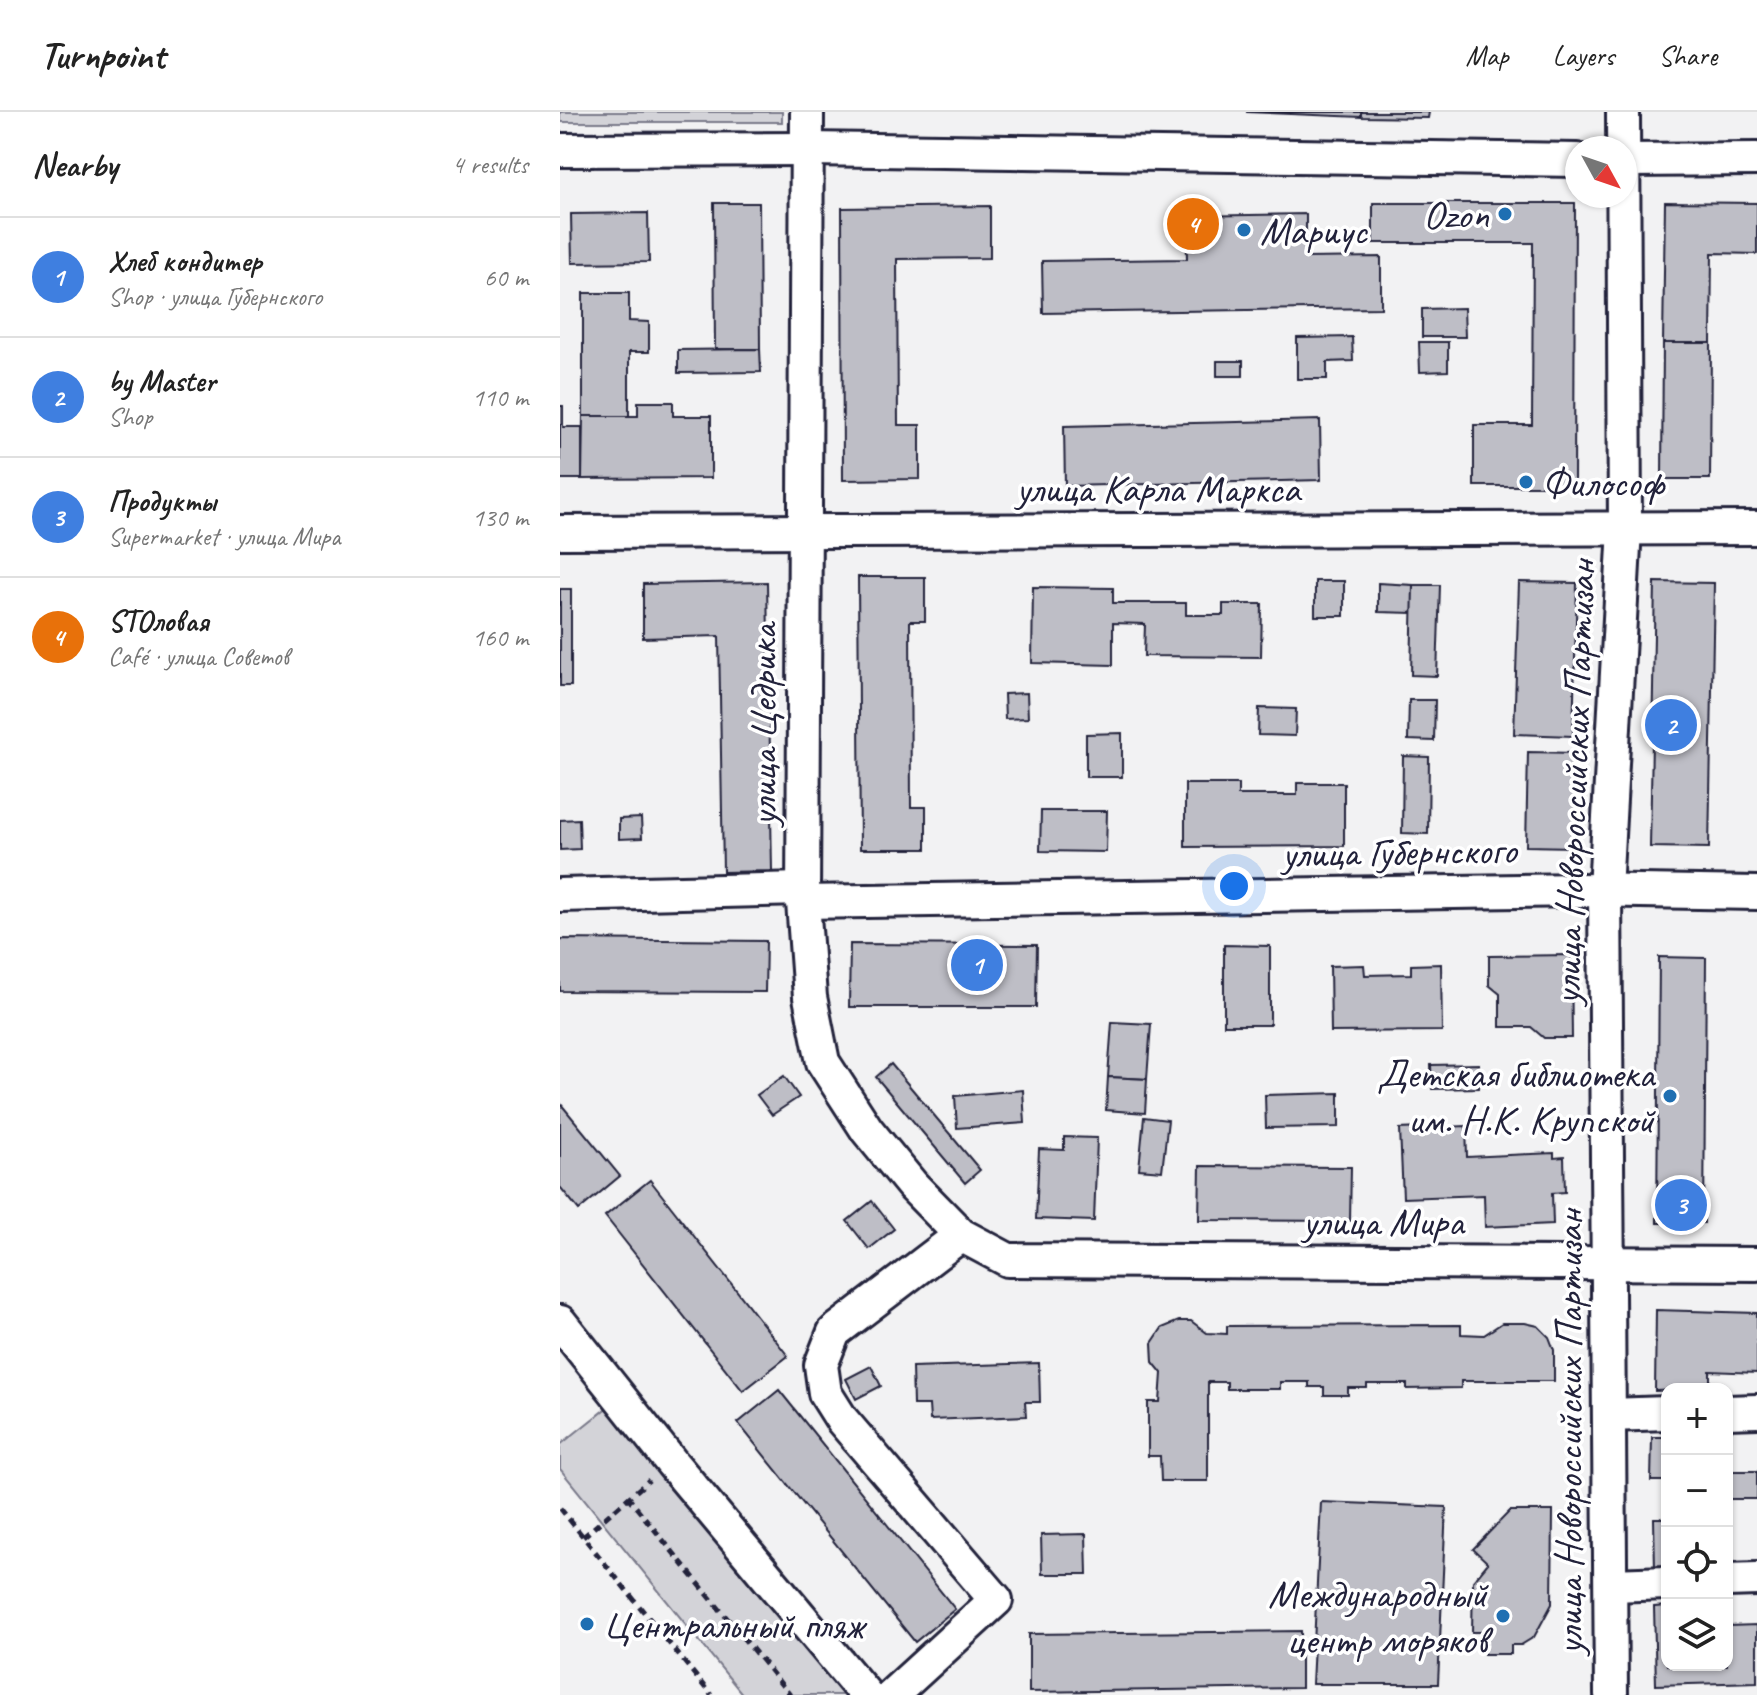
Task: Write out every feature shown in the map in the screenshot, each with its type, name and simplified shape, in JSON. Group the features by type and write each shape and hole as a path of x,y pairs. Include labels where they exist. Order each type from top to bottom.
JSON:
{"street":[{"name":"улица Цедрика","path":"807,112 803,895 810,997 823,1062 867,1130 961,1235 1008,1260"},
{"name":"улица Новороссийских Партизан","path":"1623,112 1624,136"},
{"path":"560,150 808,149 1565,160"},
{"path":"1637,160 1757,159"},
{"name":"улица Новороссийских Партизан","path":"1611,1695 1605,890 1625,528 1625,208"},
{"name":"улица Карла Маркса","path":"560,532 1757,528"},
{"name":"улица Губернского","path":"560,895 1605,890 1757,893"},
{"path":"892,1695 996,1600 842,1420 825,1393 821,1365 834,1332 961,1235"},
{"name":"улица Мира","path":"1008,1260 1757,1264"},
{"path":"560,1322 672,1463 866,1695"},
{"path":"1733,1412 1757,1411"},
{"path":"1610,1415 1661,1413"},
{"path":"1733,1580 1757,1579"},
{"path":"1612,1585 1661,1583"}],"path":[{"path":"583,1537 627,1496 672,1463"},
{"path":"627,1496 790,1695"},
{"path":"560,1508 711,1695"}],"shaded area":[{"path":"560,112 782,112 782,122 560,122"},
{"path":"609,1406 844,1695 743,1695 560,1469 560,1445"}],"building":[{"path":"1246,112 1361,112 1361,117"},
{"path":"1361,112 1429,112 1428,118 1361,117"},
{"path":"1665,202 1757,203 1757,254 1712,253 1711,343 1663,343"},
{"path":"714,203 759,203 760,349 715,349"},
{"path":"1373,203 1565,203 1565,208 1575,208 1574,486 1474,486 1474,425 1532,425 1533,243 1373,243"},
{"path":"990,206 990,258 897,259 898,425 920,425 920,479 843,480 842,208"},
{"path":"648,213 649,262 572,263 571,214"},
{"path":"1306,214 1306,258 1381,257 1381,308 1043,313 1042,261 1187,259 1186,216"},
{"path":"583,293 629,293 629,321 649,322 649,352 629,352 629,416 583,416"},
{"path":"1464,308 1465,337 1422,337 1422,309"},
{"path":"1352,337 1353,361 1327,362 1327,379 1297,379 1297,338"},
{"path":"1419,342 1448,342 1448,371 1420,372"},
{"path":"1663,343 1711,343 1710,479 1662,479"},
{"path":"760,349 761,372 678,373 678,350"},
{"path":"1217,361 1243,361 1243,376 1217,376"},
{"path":"638,402 673,402 673,416 711,416 711,478 582,479 583,416 638,416"},
{"path":"560,406 563,406 563,427 582,427 582,479 560,479"},
{"path":"1320,420 1321,480 1065,486 1064,426"},
{"path":"858,577 925,577 925,621 910,621 911,807 926,807 926,849 860,849"},
{"path":"1315,581 1344,581 1344,616 1315,616"},
{"path":"767,582 772,871 723,872 719,636 643,638 643,584"},
{"path":"1519,582 1577,583 1573,736 1514,734"},
{"path":"1655,582 1714,583 1709,848 1650,847"},
{"path":"1378,583 1413,585 1413,613 1378,612"},
{"path":"1413,585 1440,585 1437,676 1411,675"},
{"path":"1033,587 1113,588 1113,603 1186,603 1186,615 1223,615 1223,604 1262,604 1261,657 1144,656 1145,624 1113,623 1113,665 1032,663"},
{"path":"560,589 571,589 571,686 560,686"},
{"path":"1027,693 1028,718 1005,719 1004,694"},
{"path":"1409,700 1435,700 1434,741 1408,740"},
{"path":"1259,708 1296,709 1295,736 1258,735"},
{"path":"1122,733 1122,777 1086,777 1086,734"},
{"path":"1528,752 1576,753 1574,847 1526,846"},
{"path":"1403,756 1429,757 1428,834 1402,833"},
{"path":"1297,783 1344,783 1344,846 1185,847 1185,784 1238,784 1238,795 1297,795"},
{"path":"1041,811 1107,811 1106,852 1040,851"},
{"path":"641,818 642,838 619,839 619,819"},
{"path":"579,819 580,849 560,850 560,820"},
{"path":"560,939 766,941 765,992 560,991"},
{"path":"850,944 1037,945 1036,1007 849,1007"},
{"path":"1224,945 1270,946 1270,1025 1224,1025"},
{"path":"1571,955 1572,1038 1544,1038 1531,1027 1500,1027 1500,994 1489,985 1489,956"},
{"path":"1659,957 1706,958 1704,1223 1657,1223"},
{"path":"1441,964 1442,1031 1331,1032 1330,966 1364,965 1365,975 1411,974 1411,965"},
{"path":"1112,1022 1151,1024 1147,1079 1108,1077"},
{"path":"891,1064 980,1170 965,1183 876,1077"},
{"path":"1479,1064 1479,1088 1432,1089 1431,1065"},
{"path":"784,1076 799,1097 772,1115 757,1095"},
{"path":"1108,1077 1147,1079 1145,1113 1106,1110"},
{"path":"1023,1090 1025,1123 957,1128 955,1096"},
{"path":"1339,1093 1339,1127 1266,1128 1265,1095"},
{"path":"560,1103 620,1176 579,1210 560,1187"},
{"path":"1144,1117 1168,1120 1162,1171 1139,1169"},
{"path":"1466,1126 1467,1157 1554,1153 1554,1158 1564,1157 1565,1192 1552,1193 1553,1224 1485,1227 1484,1195 1403,1198 1400,1129"},
{"path":"1064,1137 1097,1138 1094,1221 1036,1219 1039,1149 1064,1150"},
{"path":"1200,1166 1351,1167 1350,1221 1199,1220"},
{"path":"650,1180 788,1356 743,1391 605,1216"},
{"path":"872,1201 894,1229 869,1249 847,1221"},
{"path":"1656,1310 1757,1313 1757,1373 1710,1371 1710,1383 1661,1383 1661,1391 1655,1391"},
{"path":"1179,1321 1191,1321 1207,1333 1227,1334 1227,1326 1461,1325 1461,1334 1484,1335 1502,1323 1525,1323 1538,1326 1549,1337 1554,1350 1554,1381 1461,1381 1461,1388 1407,1389 1407,1384 1367,1384 1367,1388 1348,1388 1348,1395 1324,1395 1324,1387 1309,1387 1309,1382 1280,1382 1280,1389 1227,1389 1227,1382 1208,1382 1208,1481 1161,1481 1160,1456 1148,1456 1148,1402 1160,1402 1162,1373 1153,1362 1152,1343 1162,1328"},
{"path":"1039,1363 1040,1402 1025,1402 1026,1416 930,1420 929,1405 913,1405 912,1367"},
{"path":"871,1366 881,1386 856,1399 846,1379"},
{"path":"779,1390 955,1609 915,1642 738,1423"},
{"path":"1652,1437 1661,1437 1661,1481 1651,1481"},
{"path":"1733,1471 1757,1471 1757,1499 1733,1499"},
{"path":"1321,1502 1446,1507 1438,1684 1312,1684"},
{"path":"1510,1511 1553,1511 1552,1604 1534,1637 1521,1645 1511,1645 1511,1654 1484,1654 1484,1632 1472,1632 1473,1581 1488,1563 1473,1549"},
{"path":"1654,1518 1661,1518 1661,1571 1655,1571"},
{"path":"1086,1534 1087,1574 1042,1574 1041,1535"},
{"path":"1661,1606 1661,1671 1733,1671 1733,1626 1757,1625 1757,1682 1656,1685 1654,1607"},
{"path":"1301,1631 1301,1688 1029,1692 1029,1634"}],"place":[{"name":"Ozon","path":"1505,214"},
{"name":"STOловая","path":"1193,224"},
{"name":"Мариус","path":"1244,230"},
{"name":"Философ","path":"1526,482"},
{"name":"by Master","path":"1671,725"},
{"name":"Хлеб кондитер","path":"977,965"},
{"name":"Детская библиотека им. Н.К. Крупской","path":"1670,1096"},
{"name":"Продукты","path":"1681,1205"},
{"name":"Международный центр моряков","path":"1503,1616"},
{"name":"Центральный пляж","path":"587,1624"}]}
